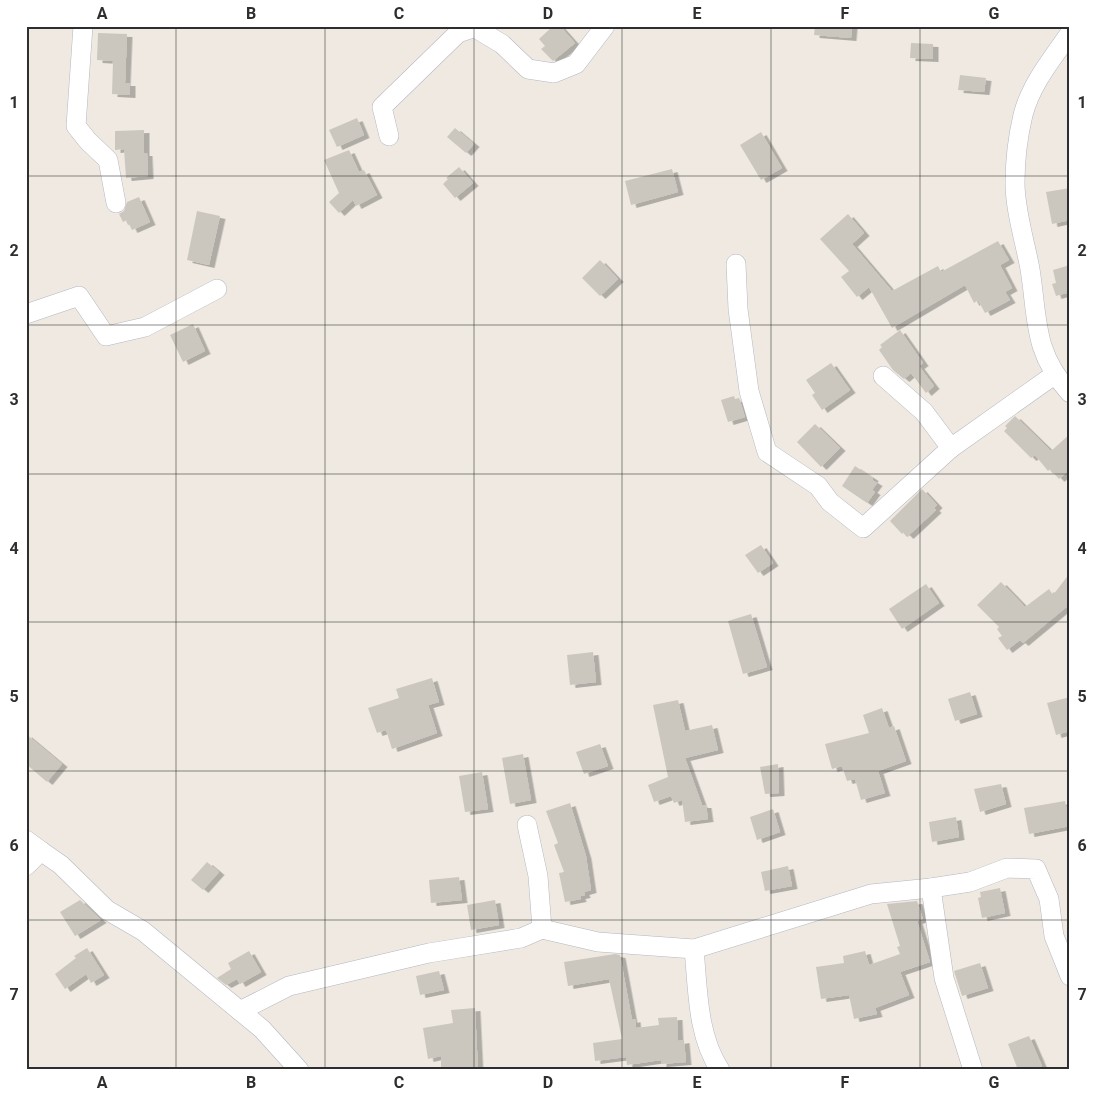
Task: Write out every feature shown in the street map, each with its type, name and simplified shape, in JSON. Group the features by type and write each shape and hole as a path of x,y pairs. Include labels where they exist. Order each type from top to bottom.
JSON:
{"street":[{"path":"83,26 76,126 88,141 108,160 116,203"},
{"path":"389,136 382,107 458,34 472,27 502,44 528,69 554,73 576,64 605,26"},
{"path":"1070,33 1038,78 1023,114 1015,184 1030,272 1036,324 1044,352 1054,375 1070,393"},
{"path":"736,264 738,309 749,391 767,452 818,486 830,502 863,528 951,448 1054,375"},
{"path":"26,314 79,296 106,336 145,327 216,288"},
{"path":"883,376 924,412 951,448"},
{"path":"527,824 538,876 542,929"},
{"path":"26,840 61,865 107,910 143,931 240,1010 262,1029 298,1070"},
{"path":"26,866 42,851"},
{"path":"240,1010 289,986 429,953 521,938 542,929 598,942 694,949 871,894 970,882 1007,868 1036,869 1049,899 1054,936 1070,976"},
{"path":"931,888 944,978 973,1070"},
{"path":"694,949 699,1004 706,1045 720,1070"}],"building":[{"path":"553,26 560,26 575,43 553,61 541,49 545,46 539,39"},
{"path":"815,26 852,26 851,38 814,35"},
{"path":"98,33 127,34 125,83 130,83 130,95 112,94 113,61 97,60"},
{"path":"911,43 933,44 933,59 910,58"},
{"path":"960,75 986,78 984,92 958,90"},
{"path":"357,118 364,135 337,147 329,130"},
{"path":"455,128 474,144 466,153 447,137"},
{"path":"144,130 144,153 147,153 148,176 126,178 124,149 115,150 115,131"},
{"path":"761,132 782,168 761,180 740,145"},
{"path":"349,150 359,172 364,170 377,195 356,206 353,200 339,213 329,202 339,193 324,160"},
{"path":"459,167 473,183 455,198 443,184 448,179 446,178"},
{"path":"672,169 678,192 631,205 625,181"},
{"path":"1070,188 1070,220 1052,224 1046,192"},
{"path":"139,197 150,222 132,230 127,220 123,222 119,214 124,211 127,202"},
{"path":"197,211 220,216 209,265 187,260"},
{"path":"848,214 864,233 852,244 892,291 938,266 941,272 998,241 1009,260 1000,265 1012,288 1005,292 1010,300 985,313 978,300 974,303 965,285 892,328 869,287 857,297 841,277 849,271 820,239"},
{"path":"600,260 618,279 600,296 582,278"},
{"path":"1070,265 1070,292 1056,296 1052,284 1056,283 1053,270"},
{"path":"193,324 205,351 183,362 170,335"},
{"path":"900,330 923,363 919,366 934,386 926,393 911,373 904,379 893,370 879,350 882,347 880,345"},
{"path":"831,363 850,390 822,410 812,395 815,393 806,380"},
{"path":"734,396 735,399 739,398 745,417 728,422 721,400"},
{"path":"1015,416 1051,451 1070,434 1070,469 1059,479 1050,469 1048,471 1035,455 1031,458 1004,431 1007,428 1005,426"},
{"path":"815,424 840,448 821,467 797,442"},
{"path":"855,466 873,478 872,480 877,483 872,490 875,492 867,503 842,486"},
{"path":"922,489 937,505 934,508 936,510 908,536 904,532 902,534 890,521"},
{"path":"761,545 773,563 758,573 745,555"},
{"path":"1070,573 1070,604 1023,643 1020,640 1007,650 998,638 1002,636 997,629 999,627 977,605 1001,582 1025,607 1049,589 1053,595"},
{"path":"926,584 939,603 902,629 889,609"},
{"path":"751,614 767,667 743,674 728,621"},
{"path":"593,652 596,682 570,685 567,655"},
{"path":"432,678 439,702 428,705 437,733 392,749 386,730 377,733 368,708 399,698 396,689"},
{"path":"970,692 977,714 955,721 948,699"},
{"path":"1070,697 1070,731 1056,735 1047,703"},
{"path":"678,700 685,731 712,725 718,750 685,758 702,805 706,805 708,819 685,822 682,800 674,803 671,796 654,802 648,785 668,777 653,705"},
{"path":"882,708 889,728 894,726 906,761 878,771 885,793 861,800 855,779 847,781 842,766 832,769 825,744 869,733 863,715"},
{"path":"26,734 62,764 47,782 26,764"},
{"path":"600,744 608,766 584,774 576,752"},
{"path":"523,754 531,800 510,804 502,758"},
{"path":"778,764 779,793 765,794 760,767"},
{"path":"482,772 488,809 465,812 459,776"},
{"path":"1001,784 1006,804 980,812 974,789"},
{"path":"1065,801 1070,826 1029,834 1024,808"},
{"path":"570,803 586,856 591,890 584,892 585,895 580,896 581,899 565,902 559,873 564,872 554,845 558,843 546,811"},
{"path":"773,809 780,832 757,840 750,817"},
{"path":"956,817 959,837 932,842 929,822"},
{"path":"207,862 219,872 203,890 191,880"},
{"path":"788,866 792,886 765,891 761,872"},
{"path":"459,877 462,900 431,903 429,880"},
{"path":"1000,888 1005,913 982,918 978,898 981,897 980,892"},
{"path":"80,900 101,920 75,936 60,912"},
{"path":"495,900 499,925 471,930 467,905"},
{"path":"917,901 923,919 917,921 930,962 900,972 909,995 875,1008 877,1014 854,1019 849,995 821,999 816,967 844,963 843,956 865,951 869,965 900,954 897,947 900,946 887,904"},
{"path":"87,948 104,975 91,983 86,974 65,989 55,974 76,958 74,956"},
{"path":"249,951 261,972 240,984 237,979 226,985 217,978 231,969 228,963"},
{"path":"615,954 620,955 632,1020 635,1019 636,1028 659,1025 658,1018 677,1017 678,1041 684,1040 686,1062 661,1064 661,1060 627,1065 626,1057 595,1061 593,1043 622,1039 609,979 568,986 564,962"},
{"path":"980,963 988,988 962,996 954,971"},
{"path":"439,971 444,990 420,995 416,976"},
{"path":"475,1008 478,1070 441,1070 441,1056 428,1059 423,1028 453,1023 451,1010"},
{"path":"1029,1036 1042,1066 1033,1070 1018,1070 1008,1044"}]}
